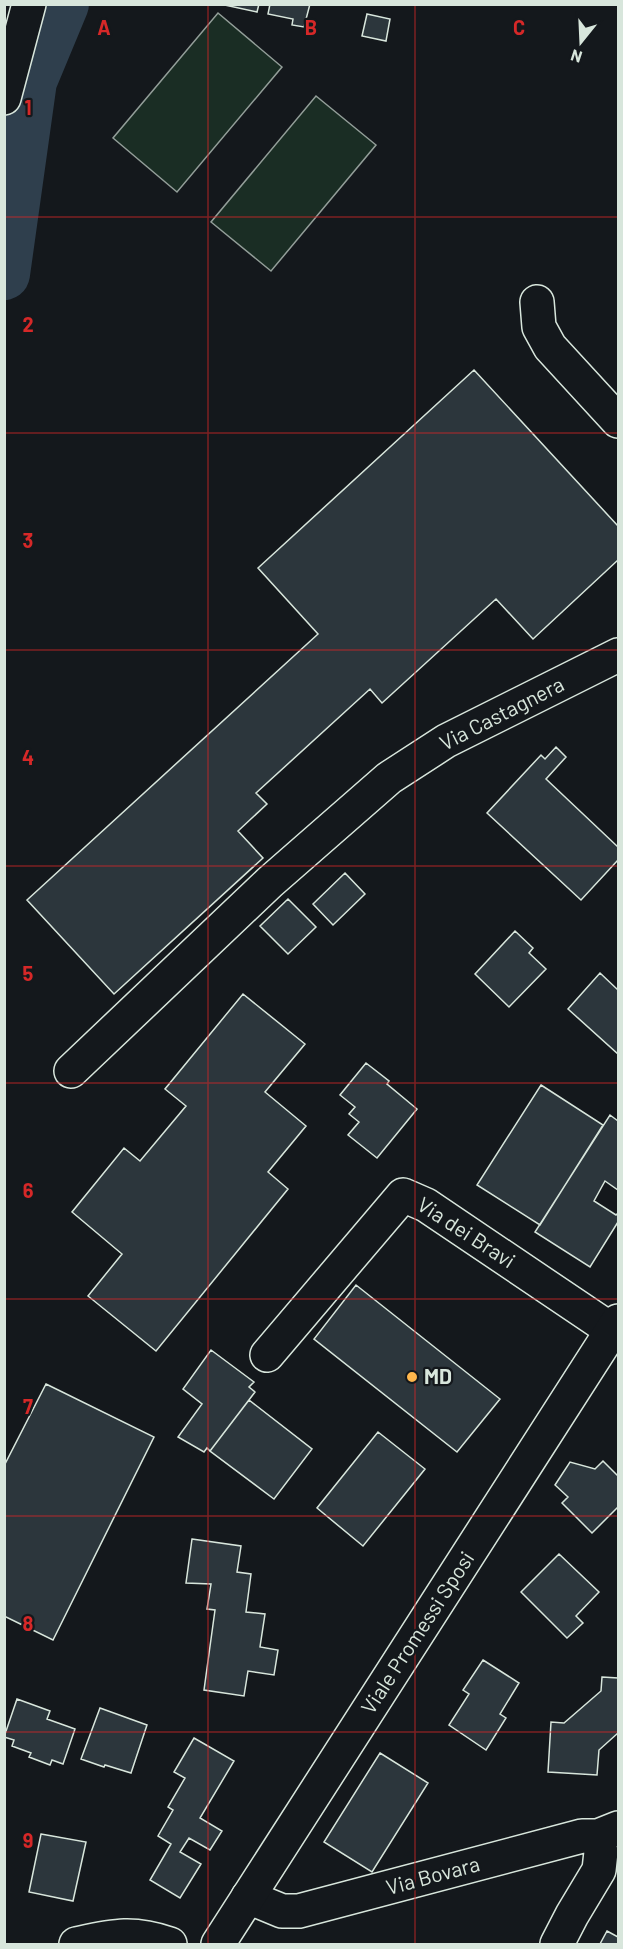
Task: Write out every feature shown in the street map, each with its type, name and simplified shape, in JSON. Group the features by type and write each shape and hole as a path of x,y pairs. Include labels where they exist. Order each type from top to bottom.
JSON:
{"street":[{"path":"4,98 29,4"},
{"path":"537,302 539,327 550,347 618,421"},
{"name":"Via Castagnera","path":"71,1071 270,882 389,778 446,741 618,655"},
{"name":"Via dei Bravi","path":"267,1355 403,1195 426,1205 615,1326"},
{"name":"Viale Promessi Sposi","path":"218,1944 615,1326"},
{"path":"557,1944 599,1870 601,1852 608,1832"},
{"name":"Via Bovara","path":"248,1898 282,1911 298,1911 582,1836 608,1832"},
{"path":"76,1944 121,1935 155,1939 170,1944"}],"green space":[{"path":"218,13 282,67 177,192 113,138"},
{"path":"316,96 376,145 271,271 211,222"}],"building":[{"path":"220,4 259,4 257,12"},
{"path":"270,4 310,4 304,27 292,25 293,19 268,14"},
{"path":"367,14 390,19 386,41 362,36"},
{"path":"474,370 618,526 618,560 533,639 496,599 382,703 370,689 256,793 267,804 238,831 263,858 114,994 27,900 318,634 258,568"},
{"path":"556,747 566,757 546,779 618,847 618,860 581,900 487,813 541,755 545,759"},
{"path":"345,873 365,894 333,925 313,904"},
{"path":"288,899 316,927 288,954 260,926"},
{"path":"515,931 533,948 529,953 546,969 509,1007 475,974"},
{"path":"600,973 618,990 618,1054 568,1009"},
{"path":"243,994 305,1044 265,1092 306,1126 268,1172 288,1189 156,1351 88,1296 122,1254 72,1212 124,1148 140,1161 186,1106 165,1089"},
{"path":"366,1063 389,1081 387,1084 417,1109 377,1158 348,1135 359,1122 349,1114 355,1107 340,1095"},
{"path":"541,1085 603,1125 540,1225 477,1185"},
{"path":"610,1115 618,1121 618,1190 605,1181 594,1201 616,1215 618,1213 618,1222 590,1267 535,1232"},
{"path":"356,1285 500,1399 457,1452 314,1339"},
{"path":"211,1350 254,1382 249,1387 255,1392 210,1451 207,1448 204,1452 178,1437 202,1404 183,1389"},
{"path":"46,1384 154,1437 53,1640 4,1616 4,1466"},
{"path":"249,1400 312,1449 274,1499 210,1451"},
{"path":"378,1432 425,1469 363,1546 317,1508"},
{"path":"603,1461 618,1476 618,1507 592,1533 562,1503 568,1497 555,1485 570,1462 595,1469"},
{"path":"192,1539 241,1546 237,1572 251,1574 246,1612 265,1614 260,1647 278,1650 274,1675 248,1671 244,1696 204,1690 215,1610 207,1609 211,1584 186,1583"},
{"path":"559,1554 599,1592 576,1616 583,1623 567,1638 521,1592"},
{"path":"483,1660 519,1683 500,1714 506,1718 486,1750 449,1725 469,1694 463,1690"},
{"path":"602,1677 618,1678 618,1733 599,1750 597,1775 548,1772 551,1722 564,1723 601,1691"},
{"path":"17,1699 50,1711 47,1719 75,1729 63,1764 52,1760 50,1765 29,1757 31,1753 12,1746 14,1740 4,1737"},
{"path":"100,1708 147,1725 131,1773 81,1759"},
{"path":"194,1738 234,1761 200,1818 222,1831 210,1850 189,1838 180,1852 201,1864 180,1898 150,1880 171,1844 158,1836 173,1810 168,1807 185,1778 174,1772"},
{"path":"380,1753 428,1783 372,1872 324,1842"},
{"path":"41,1834 86,1842 73,1901 29,1892"},
{"path":"607,1931 618,1937 618,1944 600,1944"}],"waterway":[{"path":"4,274 31,81 63,4"}],"place":[{"name":"MD","path":"412,1377"}]}
